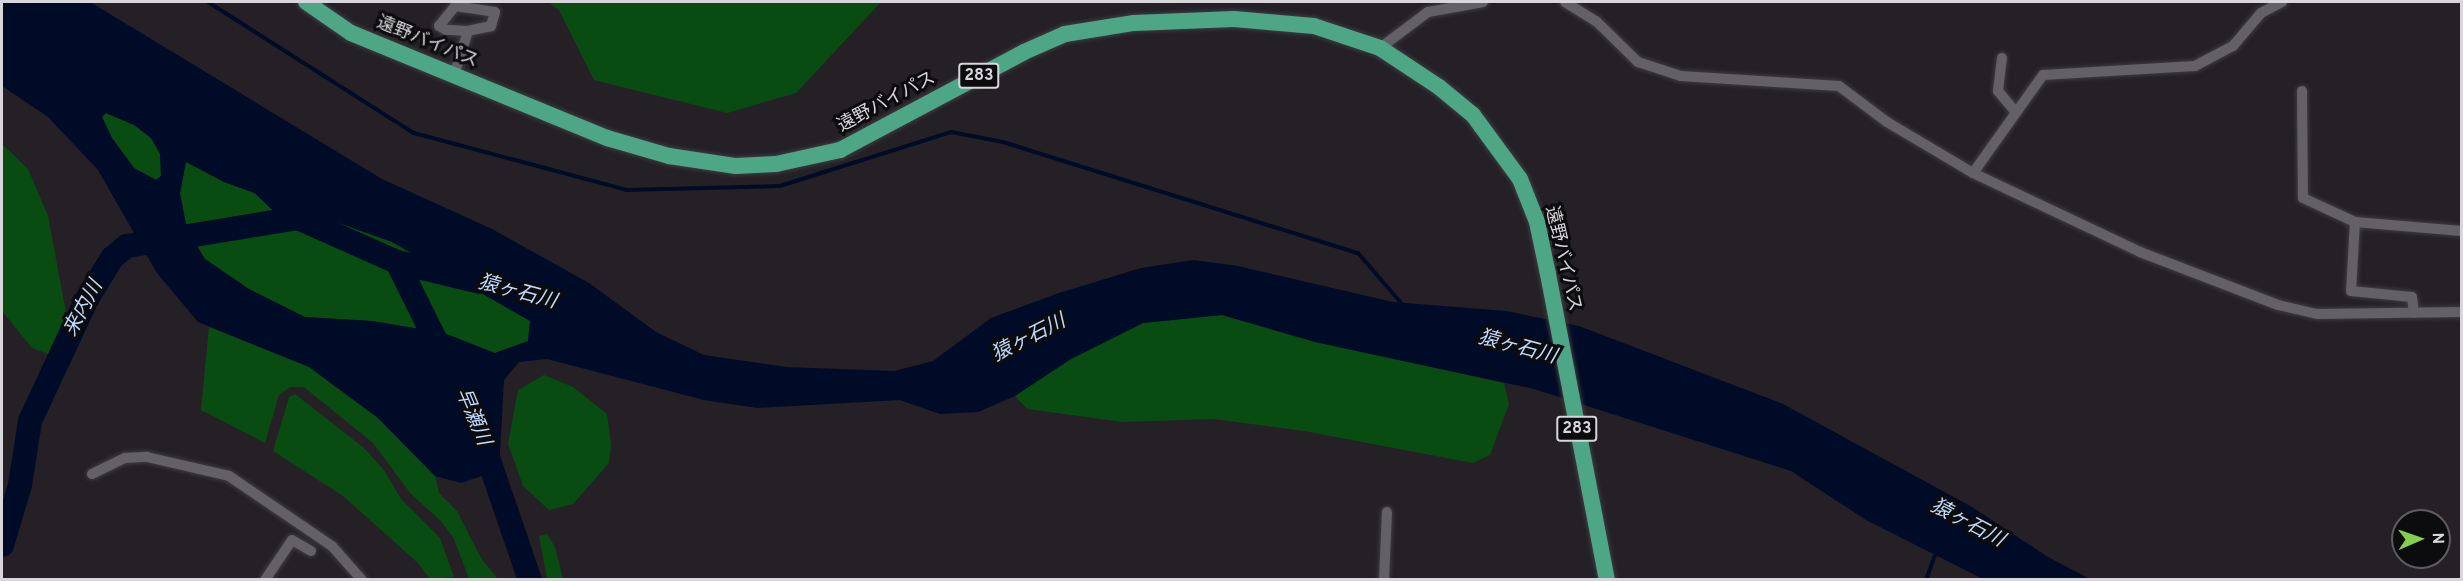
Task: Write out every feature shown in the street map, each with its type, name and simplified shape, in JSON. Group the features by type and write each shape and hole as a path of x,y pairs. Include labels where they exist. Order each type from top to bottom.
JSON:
{"highway":[{"name":"遠野バイパス","path":"306,2 351,33 607,138 669,156 736,166 776,164 840,150 1024,52 1065,34 1134,23 1234,19 1314,26 1380,48 1439,87 1473,115 1520,178 1537,222 1605,575"}],"street":[{"path":"1380,48 1428,12 1483,2"},
{"path":"1565,2 1596,21 1638,62 1681,76 1839,86 1887,122 1974,172 2140,252 2278,305 2317,314 2462,312"},
{"path":"1974,172 2015,111 2043,75 2195,66 2233,46 2261,13 2282,2"},
{"path":"455,6 495,12 491,26 468,31 446,30 439,26 455,6"},
{"path":"454,75 468,31"},
{"path":"2002,58 1998,91 2015,111"},
{"path":"2301,91 2302,198 2355,222 2462,231"},
{"path":"2355,222 2351,291 2412,297 2414,313"},
{"path":"92,474 125,458 147,458 229,476 332,546 362,579"},
{"path":"1384,579 1387,512"},
{"path":"265,579 292,540 311,552"}],"green space":[{"path":"548,2 881,2 796,93 727,113 594,80 559,10"},
{"path":"105,113 134,125 151,138 160,153 161,176 156,180 134,168 112,138 102,117"},
{"path":"2,144 28,169 48,216 67,318 51,355 32,348 2,311"},
{"path":"186,162 224,182 392,242 530,321 528,341 495,353 444,333 372,321 305,317 248,289 205,259 187,230 180,193"},
{"path":"1222,315 1315,342 1504,383 1509,404 1490,455 1473,463 1304,431 1214,419 1123,422 1027,409 1015,396 1071,359 1143,323"},
{"path":"209,327 309,367 378,418 435,476 439,493 457,511 481,558 498,579 469,579 454,539 441,521 411,494 373,443 304,387 290,387 279,395 265,443 201,410"},
{"path":"544,375 573,387 607,414 611,444 609,463 573,504 549,510 523,486 508,444 518,390"},
{"path":"295,394 364,448 384,470 401,499 440,538 454,577 430,579 418,563 343,496 273,451 289,397"},
{"path":"547,534 555,547 563,579 547,579 539,536"}],"water":[{"path":"2,2 90,2 382,179 492,229 589,283 656,332 704,355 786,367 894,371 933,361 991,318 1059,293 1141,268 1194,260 1238,266 1393,302 1506,311 1579,326 1783,404 1972,507 2048,557 2090,579 1983,579 1866,520 1791,471 1534,389 1315,342 1222,315 1143,323 1071,359 1015,396 978,412 940,414 900,400 757,408 704,400 547,359 519,362 504,380 499,470 461,483 435,476 378,418 309,367 198,322 157,273 98,170 48,117 2,86","holes":["106,113 134,125 151,138 160,154 161,176 156,180 134,168 112,138 102,117","186,162 224,182 392,242 530,321 528,341 495,353 444,333 372,321 305,317 249,289 205,259 187,230 180,193"]}],"waterway":[{"path":"208,2 414,133 626,190 780,186 951,132 1003,142 1358,253 1402,304"},
{"name":"猿ヶ石川","path":"255,177 298,218 397,262 480,282"},
{"name":"来内川","path":"2,545 20,485 30,421 87,299 112,258 127,246 298,218"},
{"name":"早瀬川","path":"397,262 445,359"},
{"name":"早瀬川","path":"483,443 530,580"},
{"path":"1926,580 1936,552"}]}
